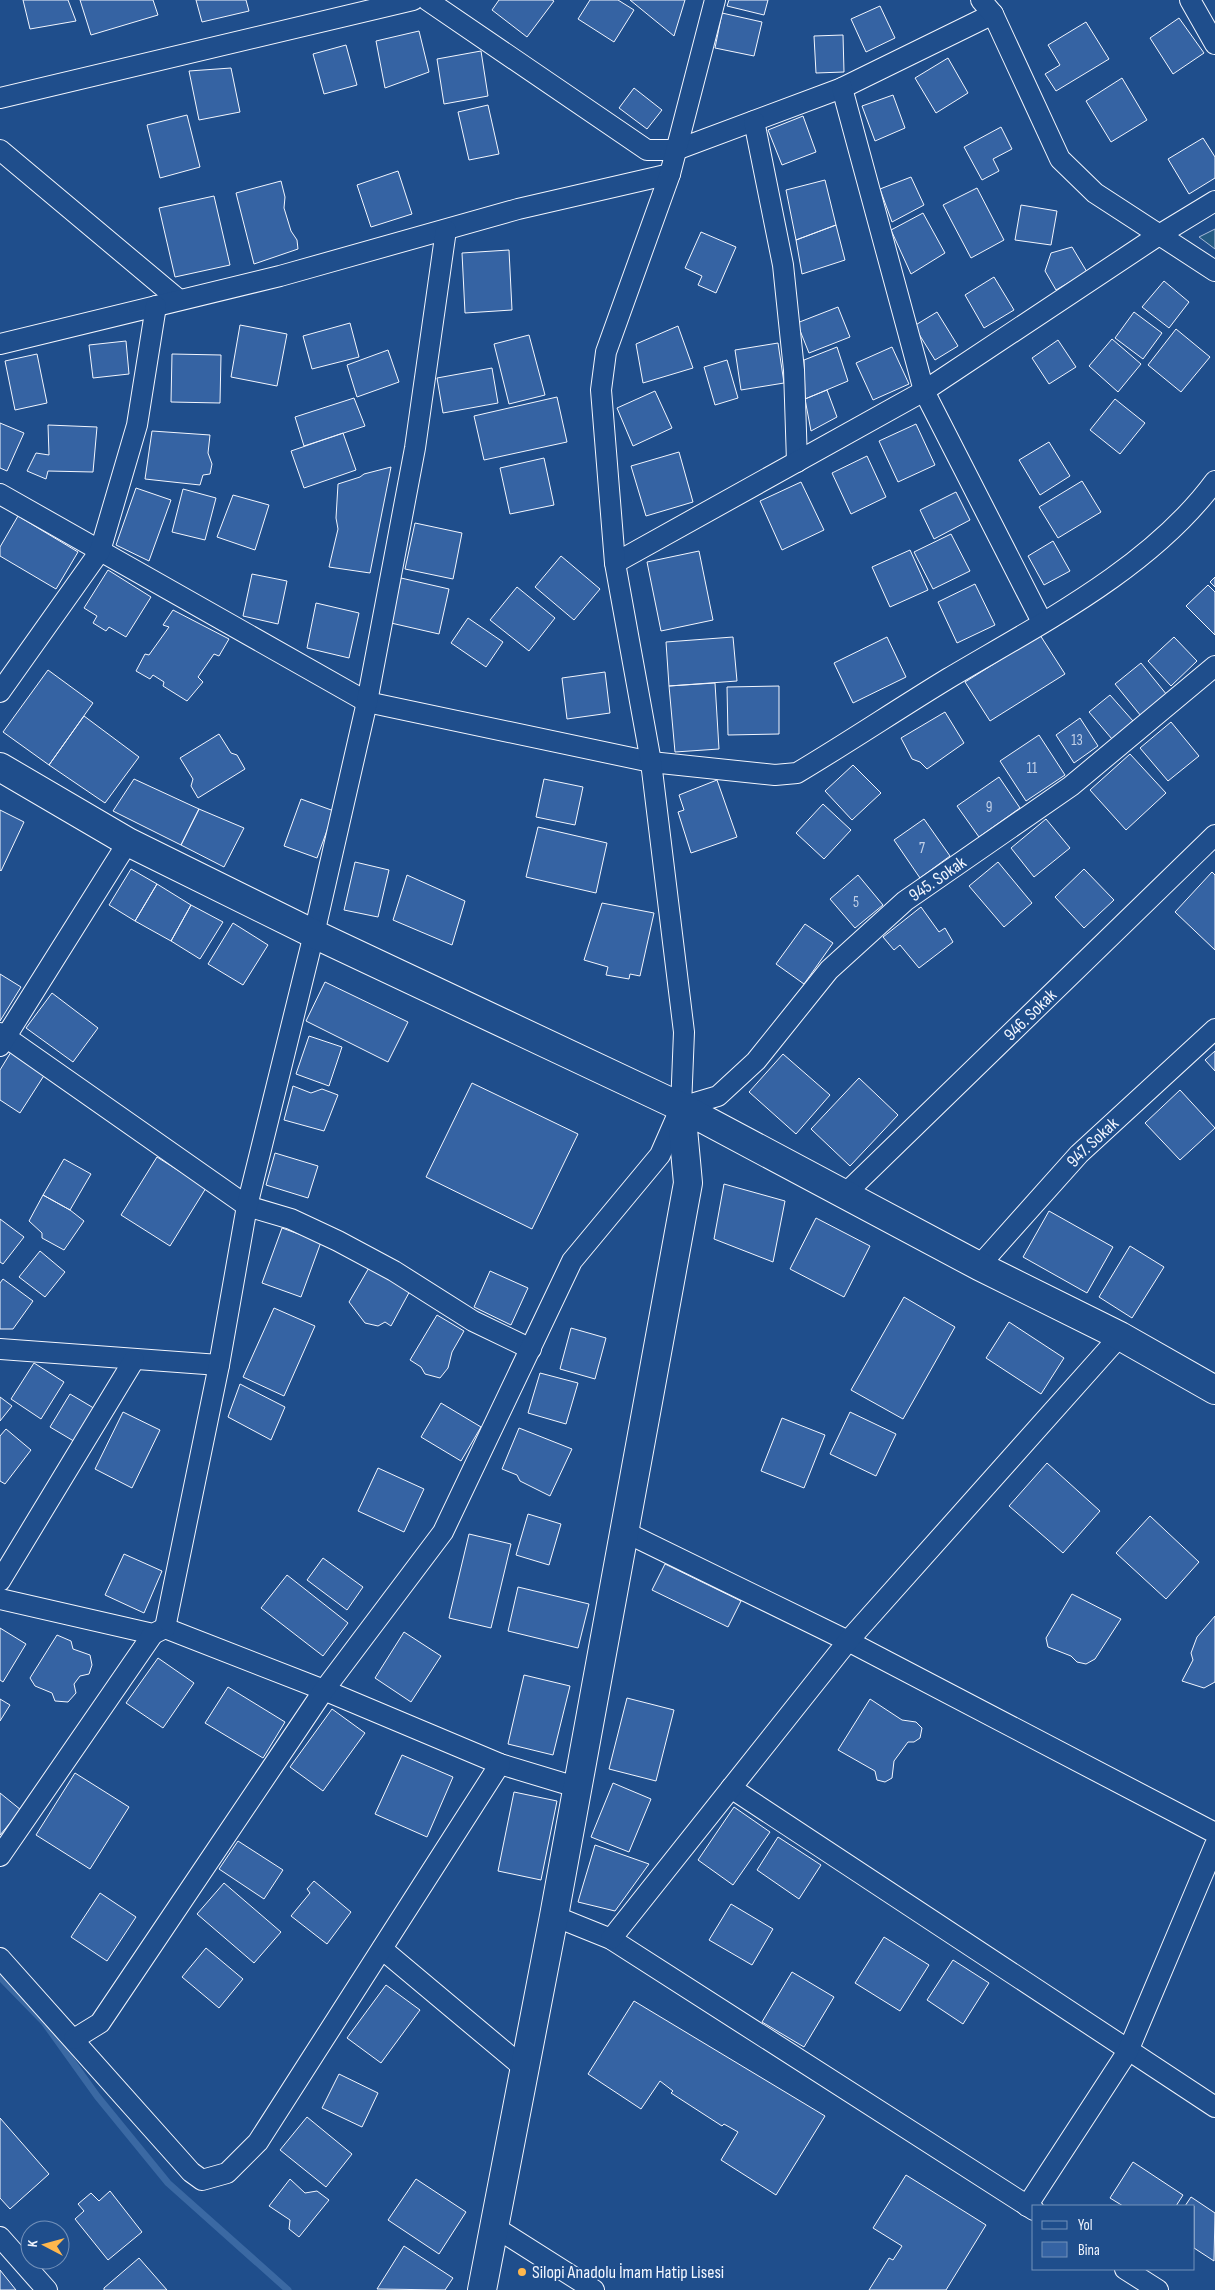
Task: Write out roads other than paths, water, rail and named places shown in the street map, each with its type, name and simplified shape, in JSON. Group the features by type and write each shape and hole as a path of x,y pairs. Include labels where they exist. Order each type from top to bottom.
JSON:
{"street":[{"path":"0,98 413,0"},
{"path":"428,0 647,150 676,150 842,88 987,7 1060,158 1095,193 1215,271"},
{"path":"482,2290 554,1916 576,1787 625,1532 688,1183 681,1107 684,1032 651,762 615,562 602,390 606,352 670,174 715,0"},
{"path":"1190,0 1215,44"},
{"path":"842,88 924,391 1042,622"},
{"path":"754,121 783,266 794,370 797,462"},
{"path":"0,150 179,300"},
{"path":"0,344 280,276 518,209 670,174"},
{"path":"615,562 924,391 1159,235 1215,201"},
{"path":"0,1856 159,1631 219,1365 247,1206 314,934 367,702 415,448 446,230"},
{"path":"0,692 100,551 137,425 156,306"},
{"path":"0,494 367,702 651,762 775,775 798,773 1110,578 1164,537 1215,480"},
{"name":"945. Sokak","path":"681,1107 718,1096 725,1090 756,1061 829,970 905,901 1071,786 1215,666"},
{"path":"0,767 128,842 314,934 681,1107 979,1266 1120,1336 1215,1390"},
{"name":"946. Sokak","path":"844,1195 1215,835"},
{"path":"128,842 2,1039 247,1206 291,1219 338,1240 394,1271 473,1320 531,1349"},
{"name":"947. Sokak","path":"979,1266 1080,1154 1215,1029"},
{"path":"74,2039 100,2023 324,1690 444,1532 572,1261 660,1155 681,1107"},
{"path":"611,1939 848,1641 1120,1336"},
{"path":"0,1349 219,1365"},
{"path":"0,1581 134,1360"},
{"path":"625,1532 848,1641 1215,1834"},
{"path":"0,1599 159,1631 324,1690 500,1764 576,1787"},
{"path":"0,1958 191,2172 202,2180 227,2173 258,2142 500,1764"},
{"path":"731,1788 1215,2107"},
{"path":"554,1916 611,1939 1030,2208 1128,2051 1215,1845"},
{"path":"382,1949 524,2068"},
{"path":"493,2226 594,2290"},
{"path":"0,2237 47,2290"},
{"path":"1127,2270 1158,2290"}],"waterway":[{"path":"0,1977 44,2022 97,2096 168,2183 288,2290"}],"place":[{"name":"Silopi Anadolu İmam Hatip Lisesi","path":"522,2272"}]}
